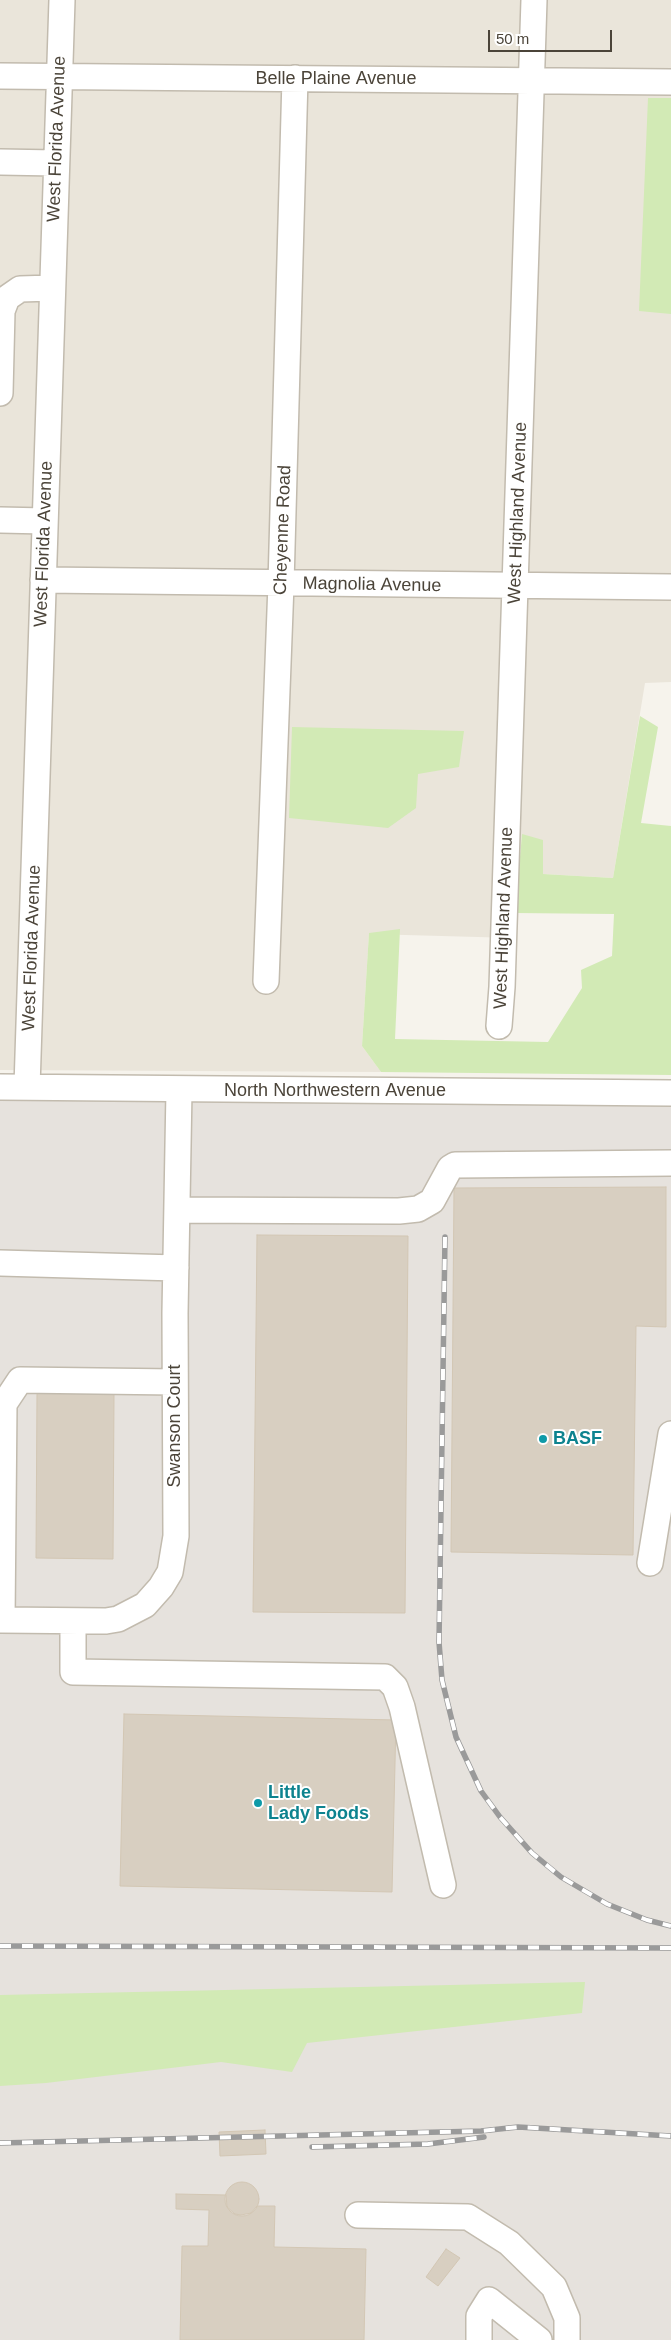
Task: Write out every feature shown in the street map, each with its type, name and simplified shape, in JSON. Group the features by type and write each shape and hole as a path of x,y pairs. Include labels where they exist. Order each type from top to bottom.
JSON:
{"street":[{"name":"West Florida Avenue","path":"27,1087 62,0"},
{"name":"West Highland Avenue","path":"499,1026 502,987 534,0"},
{"name":"Belle Plaine Avenue","path":"0,76 671,82"},
{"name":"Cheyenne Road","path":"266,981 281,584 295,78"},
{"path":"0,162 56,163"},
{"path":"0,393 2,311 7,298 20,288 52,288"},
{"path":"0,520 45,520"},
{"name":"Magnolia Avenue","path":"43,580 671,587"},
{"name":"North Northwestern Avenue","path":"0,1087 671,1093"},
{"name":"Swanson Court","path":"1,1620 112,1620 135,1612 145,1605 161,1587 170,1572 176,1536 175,1382 179,1090"},
{"path":"177,1210 399,1211 418,1209 432,1201 450,1168 455,1165 671,1163"},
{"path":"0,1263 176,1268"},
{"path":"1,1620 4,1404 20,1380 175,1382"},
{"path":"650,1563 671,1434"},
{"path":"73,1621 73,1672 384,1677 395,1687 402,1707 443,1885"},
{"path":"358,2215 468,2217 509,2243 554,2287 567,2318 567,2340"},
{"path":"479,2340 480,2316 489,2300 539,2340"}],"shaded area":[{"path":"0,0 671,0 671,682 645,683 613,878 543,874 522,834 514,938 369,934 362,1046 381,1072 0,1070"},
{"path":"0,1082 671,1088 671,2340 0,2340"}],"green space":[{"path":"648,98 671,98 671,314 639,311"},
{"path":"640,716 658,727 641,823 671,826 671,1075 381,1072 362,1046 369,933 400,929 395,1039 548,1042 582,988 581,970 612,956 614,914 515,913 522,834 543,840 543,874 613,878"},
{"path":"292,727 464,731 459,767 418,774 416,808 388,828 289,818"},
{"path":"585,1982 582,2013 307,2043 292,2072 221,2062 46,2083 0,2086 0,1995"}],"building":[{"name":"BASF","path":"666,1187 666,1327 636,1326 633,1555 451,1552 454,1188"},
{"path":"257,1235 408,1236 405,1613 253,1612"},
{"path":"37,1393 114,1394 113,1559 36,1558"},
{"name":"Little Lady Foods","path":"124,1714 396,1720 392,1892 120,1886"},
{"path":"265,2130 266,2154 220,2156 219,2132"},
{"path":"242,2182 254,2187 259,2199 254,2211 242,2216 230,2211 225,2199 230,2187"},
{"path":"176,2194 226,2195 227,2207 235,2214 241,2215 251,2213 257,2206 275,2206 274,2247 366,2249 364,2340 180,2340 182,2246 208,2246 209,2210 176,2209"},
{"path":"446,2249 460,2258 438,2286 426,2277"}],"railway":[{"path":"445,1237 439,1642 442,1680 456,1737 481,1791 500,1817 532,1853 561,1877 607,1904 647,1920 671,1926"},
{"path":"0,1946 671,1948"},
{"path":"0,2143 481,2131 518,2127 671,2136"},
{"path":"312,2147 428,2144 484,2137"}],"place":[{"name":"BASF","path":"543,1439"},
{"name":"Little Lady Foods","path":"258,1803"}]}
